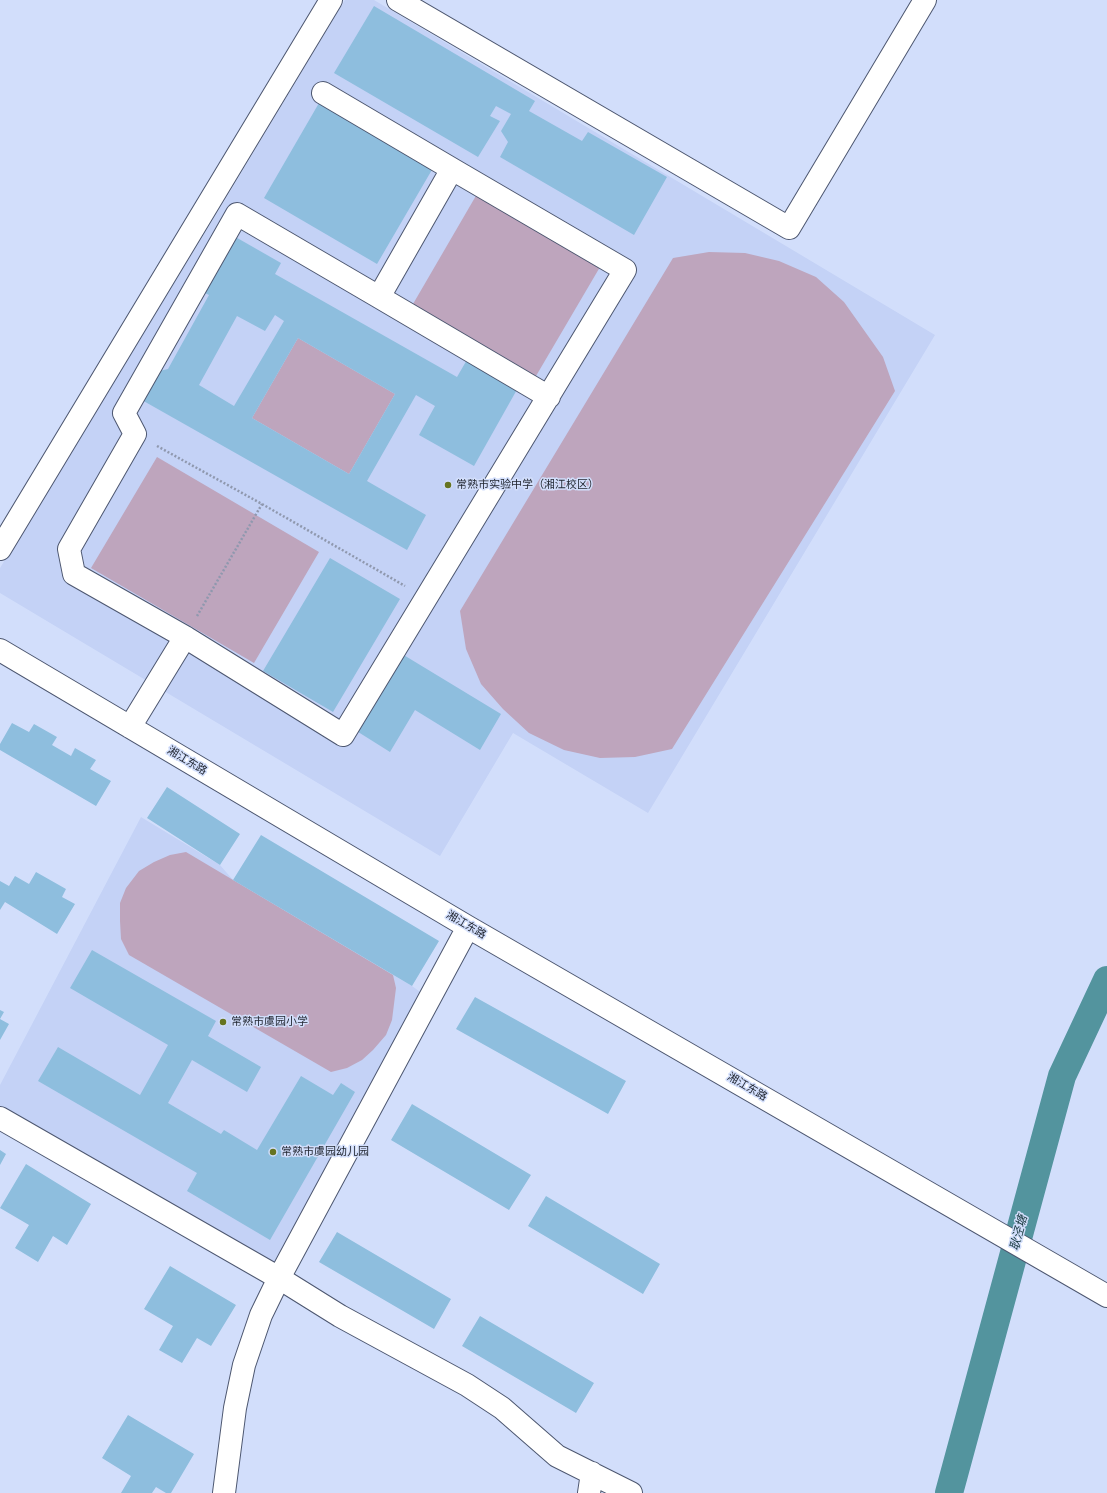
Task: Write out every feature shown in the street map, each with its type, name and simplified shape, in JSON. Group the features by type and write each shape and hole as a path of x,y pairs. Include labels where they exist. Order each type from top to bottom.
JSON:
{"street":[{"path":"0,549 331,0"},
{"path":"398,0 789,228 925,0"},
{"path":"237,214 124,413 135,434 69,549 74,574 185,637 343,735 625,270 323,93"},
{"path":"379,297 452,169"},
{"path":"211,199 549,396"},
{"path":"130,727 185,637"},
{"name":"湘江东路","path":"0,650 468,926 1107,1296"},
{"path":"224,1493 235,1408 244,1365 261,1315 279,1278 468,926"},
{"path":"0,1118 279,1278 340,1316 467,1385 502,1408 590,1483 631,1493"}],"path":[{"path":"135,434 262,504 426,598"},
{"path":"185,637 262,504"}],"shaded area":[{"name":"常熟市实验中学（湘江校区）","path":"345,0 374,0 935,335 648,813 513,733 440,856 0,593 0,568 222,205"},
{"path":"477,194 600,267 536,376 413,304"},
{"path":"709,252 745,253 779,261 816,277 844,302 883,357 895,391 672,749 635,757 600,758 564,750 529,733 503,709 481,684 466,649 460,611 673,258"},
{"path":"298,338 395,394 349,474 252,418"},
{"path":"157,457 319,552 254,663 91,568"},
{"name":"常熟市虞园小学","path":"141,817 220,865 233,880 412,986 427,997 368,1096 274,1262 0,1109 0,1085"},
{"path":"186,852 393,975 396,988 392,1020 386,1035 362,1060 347,1068 331,1072 129,955 121,939 120,921 120,903 126,888 139,871 154,862 170,855"}],"building":[{"path":"374,6 535,101 529,111 582,141 588,132 667,177 634,235 500,157 508,142 501,131 511,114 496,106 490,116 500,121 478,157 334,73"},
{"path":"319,103 433,168 377,264 264,198"},
{"path":"232,235 281,263 275,274 457,377 468,358 519,386 474,466 419,435 435,406 416,395 367,481 426,515 407,550 140,399 155,372 168,369 209,295 201,291","holes":["275,315 284,321 234,406 199,385 237,316 265,331","298,338 395,394 349,474 252,418"]},
{"path":"330,558 400,599 333,712 263,671"},
{"path":"402,654 501,714 480,750 415,710 390,752 355,730"},
{"path":"12,723 29,732 34,724 57,737 52,745 71,756 75,748 96,760 90,769 111,781 96,806 0,750 0,744"},
{"path":"167,787 240,834 220,865 147,818"},
{"path":"261,835 439,941 412,986 233,880"},
{"path":"36,872 66,889 62,897 75,904 57,934 5,902 0,910 0,881 9,886 15,876 29,884"},
{"path":"92,950 216,1021 208,1036 261,1067 247,1092 192,1060 168,1103 221,1134 224,1130 257,1150 301,1076 333,1095 341,1083 355,1092 270,1240 187,1191 197,1173 38,1081 58,1047 140,1095 168,1045 70,988"},
{"path":"475,997 626,1081 608,1114 456,1029"},
{"path":"0,1010 4,1012 0,1019"},
{"path":"0,1019 9,1024 0,1040"},
{"path":"412,1104 531,1175 509,1210 391,1140"},
{"path":"0,1150 6,1154 0,1165"},
{"path":"26,1164 91,1204 67,1245 53,1236 38,1262 15,1248 29,1225 0,1208"},
{"path":"546,1196 660,1264 643,1294 528,1226"},
{"path":"337,1232 451,1299 434,1329 319,1262"},
{"path":"170,1266 236,1305 211,1346 197,1338 182,1363 159,1350 173,1326 144,1309"},
{"path":"480,1316 594,1383 576,1413 462,1346"},
{"path":"128,1415 194,1454 171,1493 166,1493 156,1487 152,1493 121,1493 131,1476 102,1458"}],"waterway":[{"name":"耿泾塘","path":"949,1493 1062,1076 1107,980"}],"place":[{"name":"常熟市实验中学（湘江校区）","path":"448,485"},
{"name":"常熟市虞园小学","path":"223,1022"},
{"name":"常熟市虞园幼儿园","path":"273,1152"}]}
